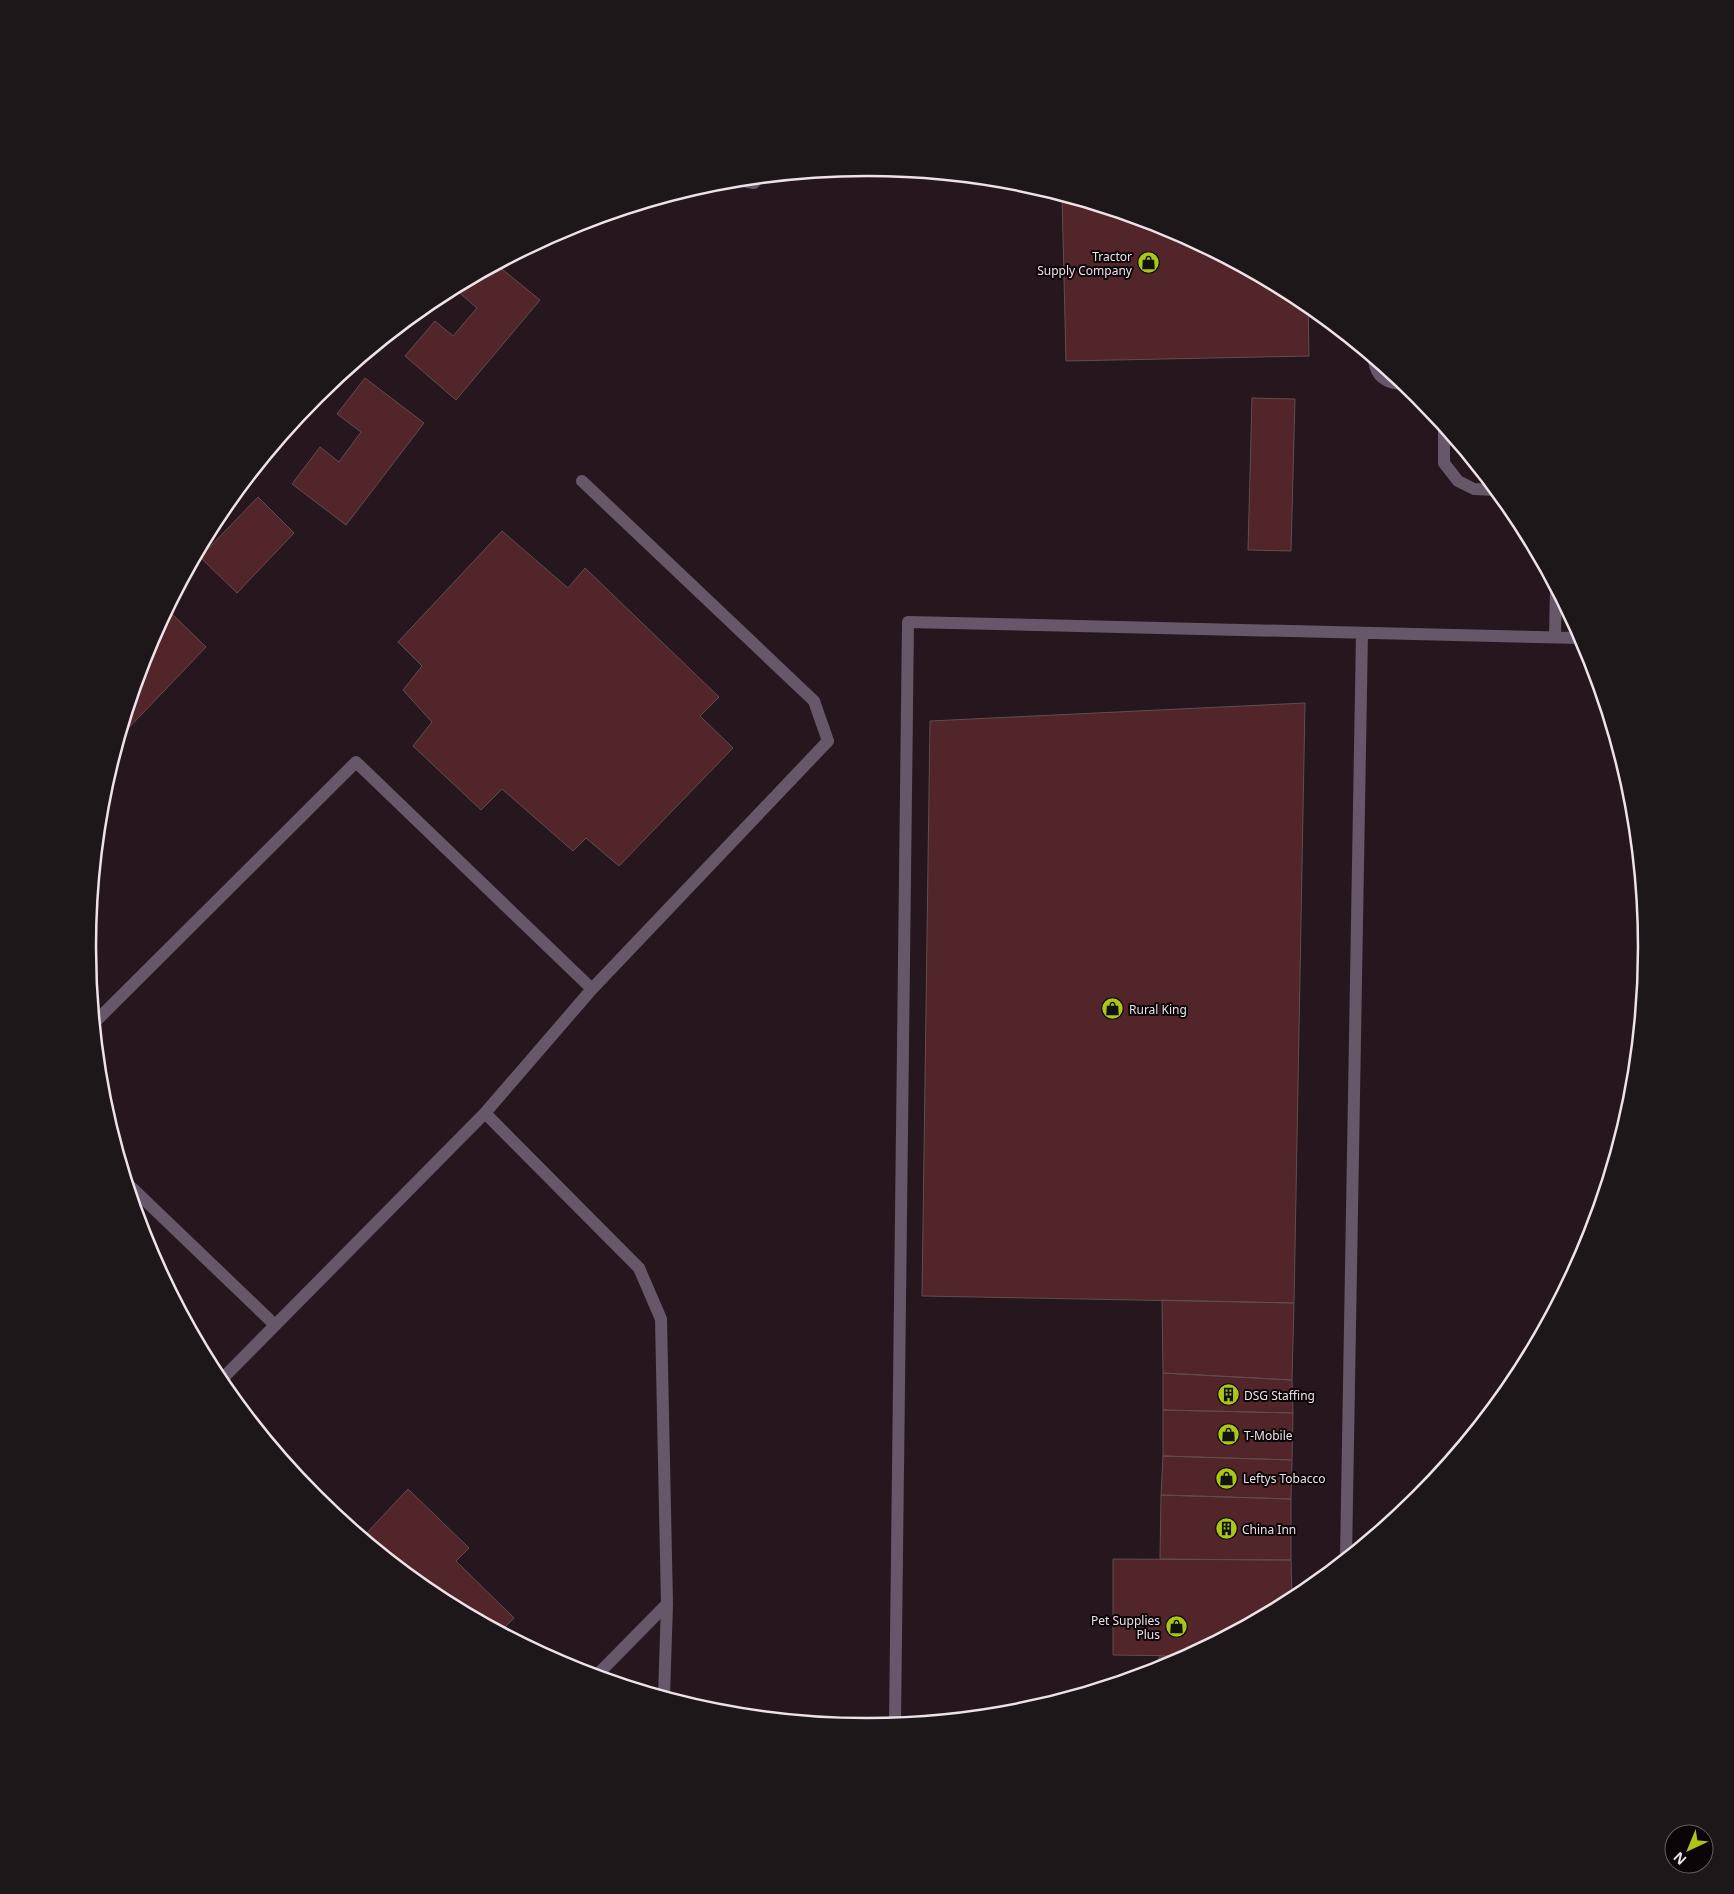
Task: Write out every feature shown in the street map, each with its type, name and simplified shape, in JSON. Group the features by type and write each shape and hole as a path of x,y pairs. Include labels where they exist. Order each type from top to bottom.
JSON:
{"lane":[{"path":"1378,371 1380,376 1392,384"},
{"path":"1444,437 1444,462 1458,481 1474,490 1487,490"},
{"path":"226,1375 485,1113 592,990 828,741 814,701 582,481"},
{"path":"1555,638 1556,602"},
{"path":"895,1717 908,622 1573,638"},
{"path":"1346,1550 1362,633"},
{"path":"100,1017 356,762 592,990"},
{"path":"485,1113 639,1268 661,1319 667,1604 664,1690"},
{"path":"136,1192 275,1324"},
{"path":"602,1670 667,1604"}],"building":[{"name":"Tractor Supply Company","path":"1062,202 1115,217 1162,235 1208,256 1252,280 1308,316 1309,356 1066,361"},
{"path":"502,269 540,300 456,400 405,356 435,321 453,336 477,308 460,293"},
{"path":"365,378 424,423 346,525 292,484 320,447 339,462 361,432 337,414"},
{"path":"1252,398 1295,399 1291,551 1248,550"},
{"path":"258,497 294,533 237,593 202,559 208,549"},
{"path":"502,531 568,588 585,568 719,697 700,716 733,748 619,866 586,838 573,851 502,789 481,810 413,746 432,722 403,690 422,666 398,642"},
{"path":"172,614 206,647 129,728 137,699"},
{"name":"Rural King","path":"1305,703 1294,1303 922,1296 930,721"},
{"path":"1162,1300 1294,1303 1292,1380 1163,1373"},
{"name":"DSG Staffing","path":"1163,1373 1292,1380 1293,1413 1163,1410"},
{"name":"T-Mobile","path":"1163,1410 1293,1413 1292,1460 1163,1456"},
{"name":"Leftys Tobacco","path":"1163,1456 1292,1460 1291,1499 1161,1495"},
{"path":"408,1489 469,1548 456,1561 514,1618 505,1627 482,1614 439,1588 367,1533"},
{"name":"China Inn","path":"1161,1495 1291,1499 1291,1560 1160,1559"},
{"name":"Pet Supplies Plus","path":"1113,1559 1291,1560 1292,1590 1208,1638 1169,1656 1113,1655"}],"place":[{"name":"Tractor Supply Company","path":"1148,263"},
{"name":"Rural King","path":"1113,1009"},
{"name":"DSG Staffing","path":"1228,1395"},
{"name":"T-Mobile","path":"1228,1435"},
{"name":"Leftys Tobacco","path":"1227,1478"},
{"name":"China Inn","path":"1226,1529"},
{"name":"Pet Supplies Plus","path":"1176,1627"}]}
